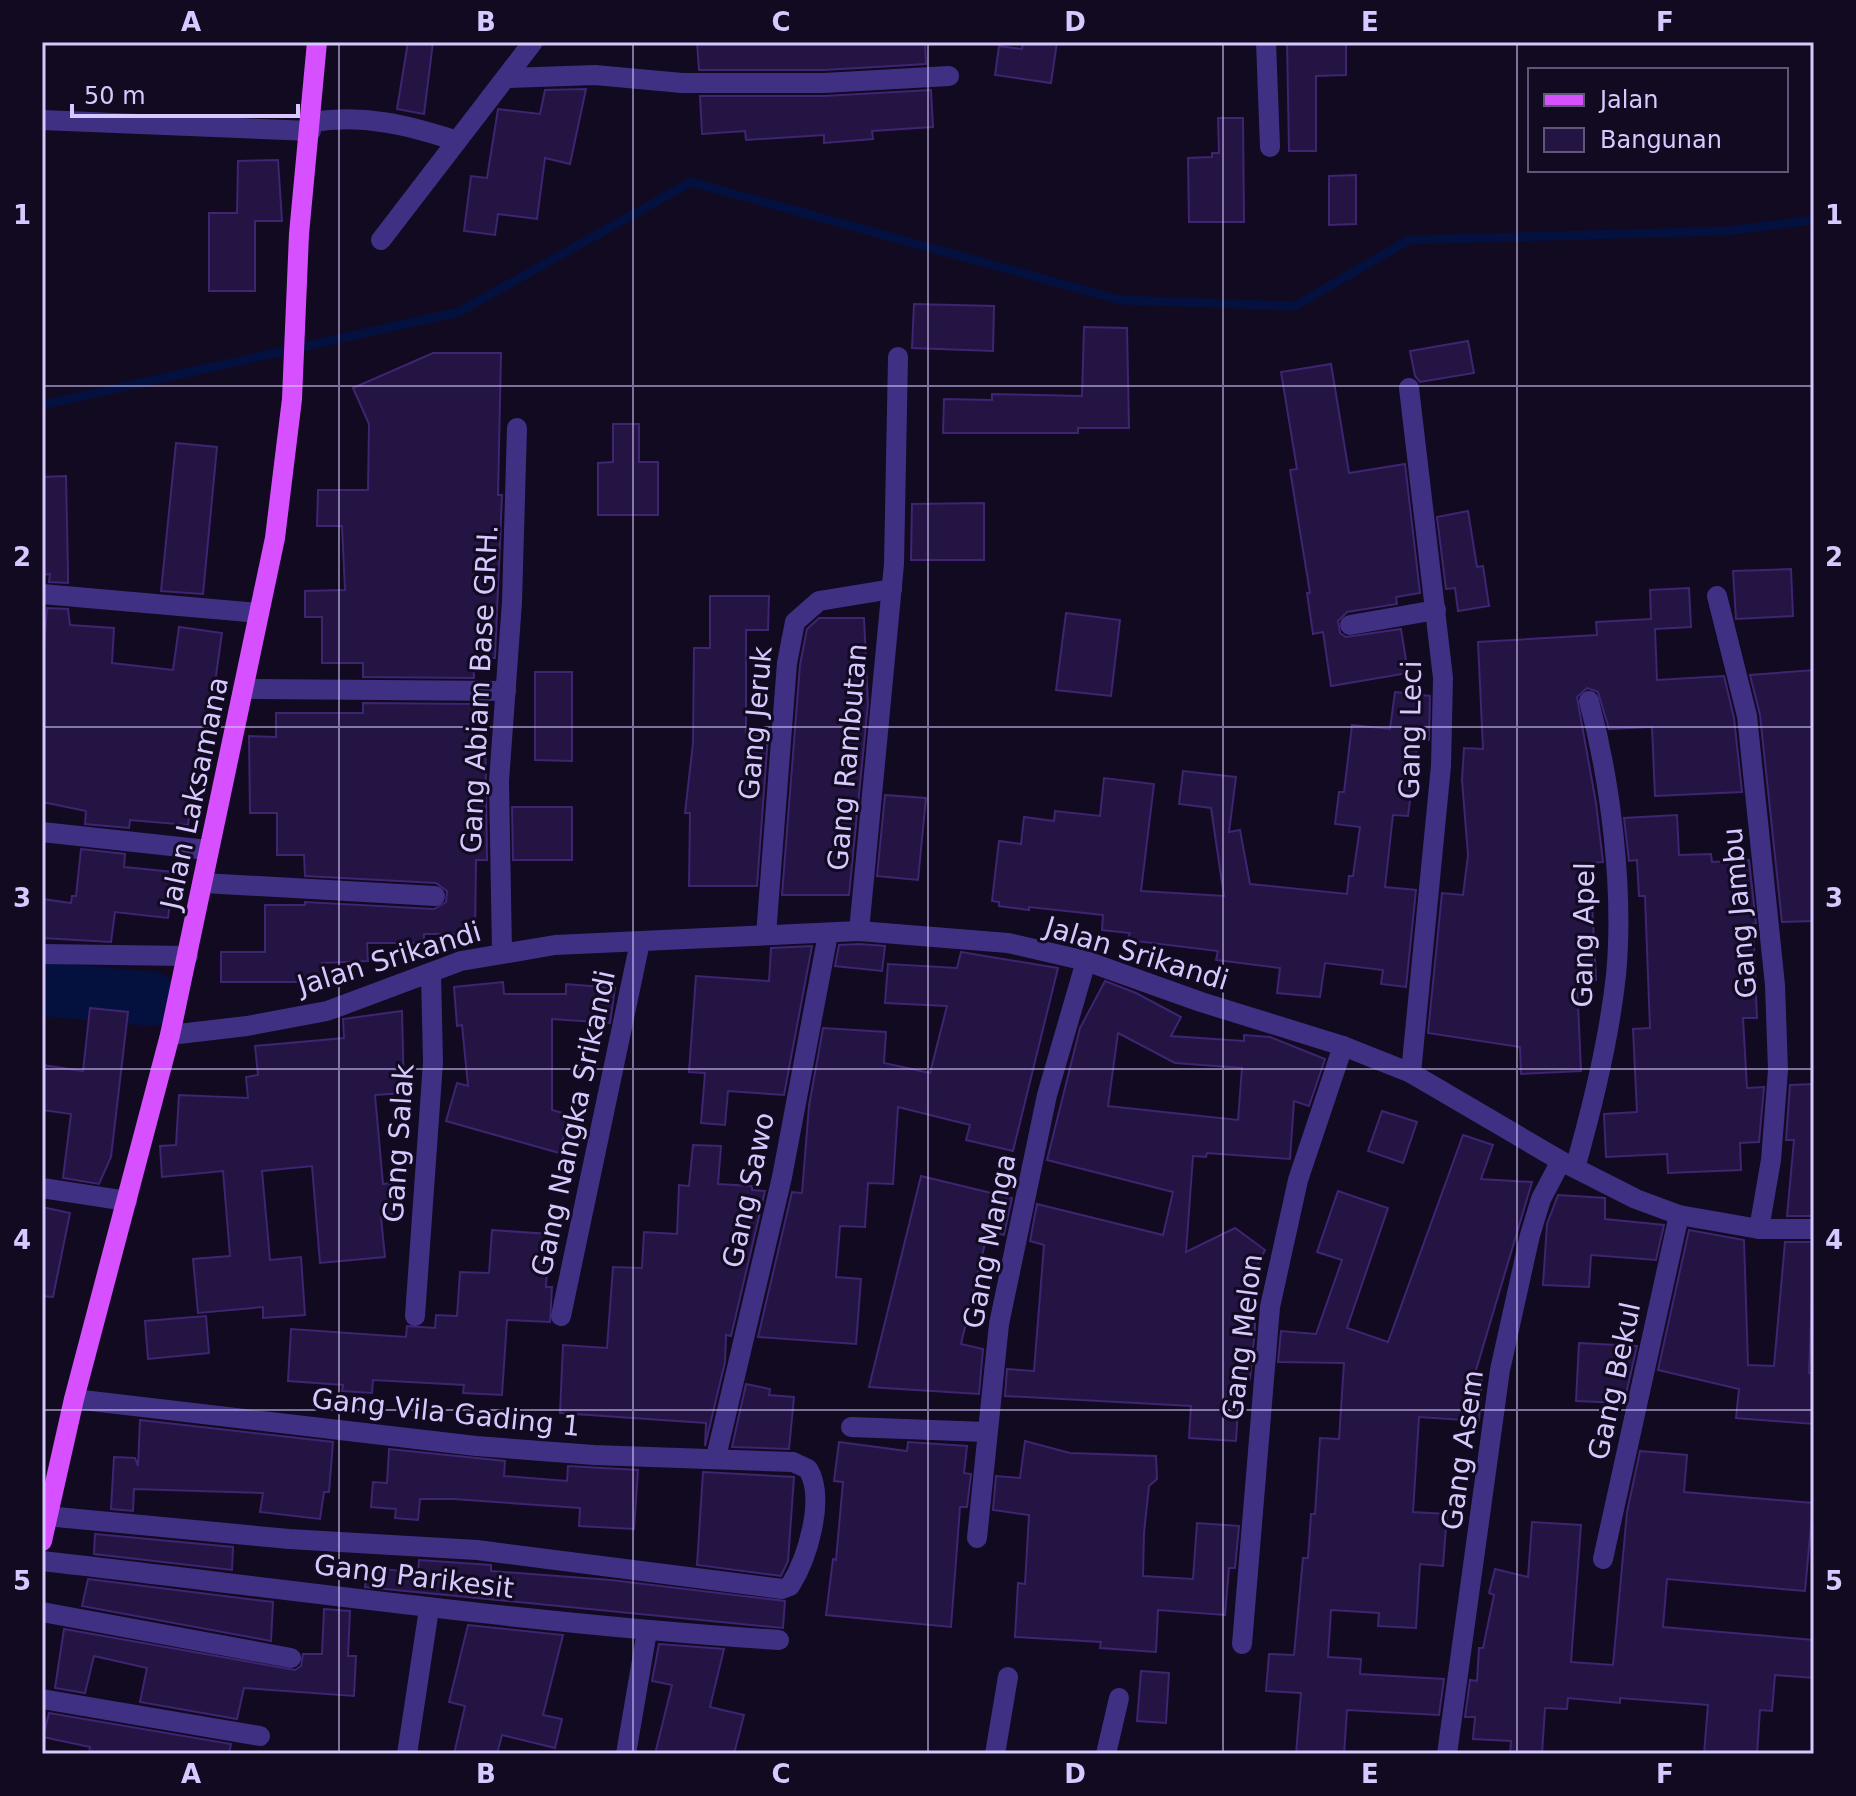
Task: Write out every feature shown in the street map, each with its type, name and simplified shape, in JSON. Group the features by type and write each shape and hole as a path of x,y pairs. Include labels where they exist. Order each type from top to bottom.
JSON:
{"main road":[{"name":"Jalan Laksamana","path":"42,1541 74,1399 170,1035 275,538 292,399 299,234 317,42"}],"street":[{"path":"381,240 533,42"},
{"path":"1266,42 1270,147"},
{"path":"508,78 595,75 682,83 824,83 949,76"},
{"path":"42,120 311,126 336,118 384,120 457,141"},
{"name":"Gang Rambutan","path":"859,931 892,589 898,462 898,357"},
{"name":"Gang Leci","path":"1409,388 1442,670 1441,766 1411,1073"},
{"name":"Gang Abiam Base GRH.","path":"502,952 499,781 506,691 517,428"},
{"name":"Gang Jeruk","path":"766,935 787,663 795,622 819,601 892,589"},
{"path":"42,594 259,613"},
{"name":"Gang Jambu","path":"1717,596 1747,716 1775,985 1778,1070 1771,1160 1759,1229"},
{"path":"1350,625 1436,610"},
{"path":"245,689 506,691"},
{"name":"Gang Apel","path":"1568,1164 1599,1077 1616,973 1613,839 1606,778 1589,701"},
{"path":"42,832 208,850"},
{"path":"203,883 435,896"},
{"name":"Jalan Srikandi","path":"170,1035 247,1026 327,1011 461,961 502,952 598,942 859,931 933,934 1008,943 1086,961 1201,1002 1343,1046 1411,1073 1568,1164 1636,1199 1679,1215 1759,1229 1814,1229"},
{"name":"Gang Sawo","path":"716,1457 782,1177 828,934"},
{"name":"Gang Nangka Srikandi","path":"561,1316 640,942"},
{"path":"42,954 188,956"},
{"name":"Gang Manga","path":"977,1538 999,1324 1047,1095 1086,961"},
{"name":"Gang Salak","path":"415,1316 433,1062 431,974"},
{"name":"Gang Melon","path":"1242,1644 1270,1307 1298,1180 1343,1046"},
{"name":"Gang Asem","path":"1447,1754 1500,1370 1541,1199 1568,1164"},
{"path":"42,1188 127,1201"},
{"name":"Gang Bekul","path":"1603,1559 1679,1215"},
{"name":"Gang Vila Gading 1","path":"46,1516 289,1539 477,1550 782,1589 790,1586 795,1579 809,1535 813,1511 811,1473 793,1462 594,1455 476,1446 74,1399"},
{"path":"851,1427 986,1432"},
{"name":"Gang Parikesit","path":"42,1561 429,1609 647,1631 779,1640"},
{"path":"407,1754 429,1609"},
{"path":"42,1612 291,1658"},
{"path":"626,1754 647,1631"},
{"path":"995,1754 1008,1677"},
{"path":"1106,1754 1119,1698"},
{"path":"42,1699 260,1736"}],"building":[{"path":"408,42 433,42 424,114 397,109"},
{"path":"697,42 925,42 926,64 824,70 699,70"},
{"path":"1023,42 1057,42 1051,83 995,75 999,46 1022,49"},
{"path":"1287,42 1346,42 1346,75 1316,76 1316,151 1289,151"},
{"path":"586,89 570,164 545,158 537,219 498,214 495,235 464,231 471,176 487,178 498,109 540,114 545,90"},
{"path":"931,90 933,127 872,131 873,139 824,143 824,135 746,140 745,131 702,134 700,96 824,96"},
{"path":"1218,118 1243,118 1244,222 1189,222 1188,158 1212,157 1212,153 1219,153"},
{"path":"278,160 282,221 255,221 255,291 209,291 209,213 237,213 238,161"},
{"path":"1356,175 1356,224 1329,225 1329,176"},
{"path":"914,304 994,306 993,351 912,348"},
{"path":"1084,327 1127,328 1129,428 1078,428 1078,433 943,433 944,399 992,400 992,394 1082,396"},
{"path":"1468,341 1474,373 1420,382 1415,376 1410,351"},
{"path":"433,353 501,353 498,495 502,495 495,658 473,658 474,678 363,677 363,663 322,663 322,617 305,617 305,591 345,590 342,526 317,526 318,490 368,490 369,424 353,388"},
{"path":"1331,364 1349,473 1405,464 1420,593 1396,597 1397,604 1347,612 1338,621 1340,633 1346,637 1401,629 1408,673 1331,686 1323,632 1313,634 1307,593 1310,593 1290,470 1297,469 1281,372"},
{"path":"613,424 639,424 639,462 658,462 658,515 598,515 598,463 613,462"},
{"path":"176,443 217,447 203,594 161,591"},
{"path":"66,476 68,583 49,582 50,574 42,575 42,477"},
{"path":"984,503 984,560 911,560 912,504"},
{"path":"1468,511 1477,567 1483,566 1489,606 1458,611 1455,588 1446,589 1437,517"},
{"path":"1791,569 1793,616 1736,619 1733,571"},
{"path":"1689,588 1691,627 1655,629 1657,680 1724,676 1734,718 1742,792 1655,796 1652,727 1609,729 1598,692 1587,688 1577,697 1603,862 1590,863 1596,980 1577,981 1581,1071 1521,1074 1520,1047 1428,1033 1442,893 1463,895 1468,855 1462,780 1464,748 1483,749 1478,642 1597,635 1596,622 1651,619 1650,590"},
{"path":"710,596 769,596 768,630 746,630 746,736 768,736 757,886 689,886 690,813 685,813 693,743 694,648 710,648"},
{"path":"47,608 68,609 70,625 114,628 112,663 173,670 179,627 222,633 208,732 200,731 188,825 130,820 129,828 85,824 86,811 42,802 42,674"},
{"path":"1066,613 1120,620 1111,696 1056,690"},
{"path":"819,618 864,618 868,704 849,895 782,895 800,665 807,629"},
{"path":"1814,670 1814,921 1782,922 1760,715 1750,675"},
{"path":"535,672 572,672 572,761 535,760"},
{"path":"1395,692 1430,696 1429,740 1418,739 1408,816 1393,815 1385,887 1416,890 1406,987 1381,984 1383,970 1325,963 1320,997 1277,993 1280,968 1216,960 1218,951 1127,940 1130,933 1102,930 1103,915 1029,907 1029,910 999,906 999,902 992,901 999,841 1021,844 1024,817 1054,821 1055,811 1100,816 1104,778 1154,784 1141,891 1224,896 1211,808 1179,804 1183,771 1236,777 1229,832 1240,830 1250,884 1347,894 1349,876 1353,876 1360,827 1335,824 1339,792 1344,792 1352,725 1390,729"},
{"path":"363,703 474,704 474,714 485,714 487,860 476,860 475,934 424,934 424,943 367,943 368,961 322,963 322,982 221,982 221,952 265,952 265,905 305,905 305,902 434,909 446,902 447,891 436,883 305,876 304,855 277,855 277,813 250,813 249,736 276,737 276,713 363,713"},
{"path":"885,795 926,798 918,880 877,876"},
{"path":"512,807 572,807 572,860 513,860"},
{"path":"1677,815 1679,855 1711,854 1712,862 1749,860 1756,923 1753,924 1757,1018 1743,1018 1747,1088 1764,1087 1759,1142 1740,1143 1741,1170 1668,1173 1667,1154 1606,1157 1604,1114 1637,1112 1633,1029 1650,1028 1645,896 1639,896 1637,860 1629,861 1624,818"},
{"path":"81,849 125,854 124,867 174,872 168,918 115,912 111,942 42,938 42,899 71,903 72,896 76,896"},
{"path":"839,945 885,946 882,971 835,966"},
{"path":"812,946 784,1095 728,1091 725,1125 701,1123 705,1073 689,1072 696,976 769,981 771,948"},
{"path":"961,952 1058,968 1013,1151 966,1140 970,1125 898,1107 893,1184 868,1183 865,1227 840,1226 836,1277 861,1279 856,1344 758,1337 792,1192 802,1193 809,1106 823,1028 886,1032 884,1063 930,1073 947,1006 885,1003 888,964 957,968"},
{"path":"1105,981 1136,993 1181,1017 1171,1036 1244,1041 1244,1035 1270,1037 1325,1059 1309,1106 1294,1101 1290,1159 1207,1153 1206,1157 1193,1156 1186,1252 1235,1228 1265,1250 1238,1305 1255,1318 1255,1329 1250,1379 1240,1379 1236,1441 1189,1438 1191,1406 1005,1396 1007,1369 1034,1371 1044,1245 1030,1241 1037,1204 1163,1235 1173,1192 1047,1160 1080,1028","holes":["1118,1033 1175,1063 1242,1068 1238,1120 1108,1106"]},
{"path":"503,982 504,994 566,994 566,984 615,988 610,1023 552,1019 552,1110 570,1115 559,1153 446,1121 457,1083 468,1086 462,1025 457,1026 454,987"},
{"path":"90,1008 128,1012 111,1157 99,1184 63,1178 71,1114 42,1110 42,1065 83,1071"},
{"path":"402,1011 404,1093 375,1095 383,1184 390,1183 392,1216 381,1217 385,1257 320,1263 312,1166 262,1171 270,1260 301,1257 305,1315 263,1318 263,1307 198,1313 193,1259 230,1256 223,1171 162,1177 160,1146 176,1145 179,1095 248,1098 246,1077 258,1075 255,1046 344,1038 343,1019"},
{"path":"1814,1084 1814,1216 1787,1216 1794,1140 1786,1140 1790,1085"},
{"path":"1382,1111 1417,1122 1403,1163 1368,1151"},
{"path":"1463,1135 1493,1145 1481,1179 1532,1182 1474,1377 1482,1378 1479,1421 1419,1417 1413,1512 1447,1514 1443,1566 1420,1564 1416,1628 1378,1626 1379,1613 1331,1610 1328,1657 1361,1659 1360,1674 1444,1679 1439,1715 1347,1710 1344,1754 1296,1754 1301,1693 1266,1691 1269,1654 1294,1655 1303,1558 1308,1558 1311,1514 1315,1514 1320,1438 1339,1439 1344,1363 1278,1362 1281,1331 1316,1334 1342,1260 1317,1252 1338,1191 1388,1208 1347,1328 1388,1342"},
{"path":"693,1145 721,1146 718,1184 752,1186 752,1190 765,1191 731,1336 726,1335 725,1362 705,1446 706,1423 560,1413 563,1345 607,1348 613,1267 642,1268 644,1232 677,1234 679,1185 689,1186"},
{"path":"921,1176 1012,1198 1004,1235 988,1231 961,1344 983,1349 979,1394 869,1387"},
{"path":"1558,1195 1605,1198 1605,1219 1664,1225 1656,1260 1591,1255 1589,1287 1543,1285 1547,1224"},
{"path":"42,1207 70,1213 53,1297 42,1296"},
{"path":"492,1230 549,1234 546,1287 552,1287 550,1322 507,1320 502,1395 463,1393 464,1385 373,1380 372,1393 342,1391 343,1385 288,1381 291,1329 406,1337 407,1326 435,1328 436,1315 457,1316 460,1272 489,1273"},
{"path":"1689,1230 1744,1240 1748,1365 1774,1366 1785,1242 1814,1242 1809,1373 1814,1373 1814,1424 1736,1418 1739,1389 1658,1370"},
{"path":"206,1316 209,1353 148,1359 145,1321"},
{"path":"1579,1343 1637,1346 1624,1403 1576,1401"},
{"path":"746,1384 770,1389 769,1395 794,1397 789,1449 732,1447"},
{"path":"140,1420 333,1442 329,1492 324,1492 320,1519 260,1512 263,1493 134,1489 133,1511 111,1509 114,1457 135,1458 138,1466"},
{"path":"1025,1441 1070,1453 1156,1456 1157,1479 1149,1486 1143,1576 1193,1579 1197,1523 1239,1526 1235,1568 1229,1568 1225,1615 1158,1610 1156,1652 1100,1648 1101,1642 1015,1637 1018,1583 1025,1584 1029,1515 993,1510 996,1476 1020,1478"},
{"path":"839,1442 907,1451 908,1442 967,1446 964,1473 971,1474 967,1507 960,1507 951,1627 826,1615 833,1559 836,1560 843,1482 834,1481"},
{"path":"389,1449 505,1461 504,1476 567,1481 568,1466 638,1470 634,1529 579,1526 580,1508 453,1499 420,1499 418,1520 395,1518 396,1509 371,1507 373,1482 387,1483"},
{"path":"1640,1451 1687,1455 1684,1492 1813,1503 1805,1591 1667,1579 1663,1627 1814,1640 1814,1678 1775,1675 1772,1711 1760,1710 1757,1754 1704,1754 1708,1705 1620,1698 1620,1703 1568,1698 1567,1709 1545,1708 1542,1754 1510,1754 1511,1741 1473,1739 1475,1717 1465,1717 1470,1680 1477,1681 1479,1648 1483,1648 1494,1595 1489,1593 1495,1569 1528,1577 1532,1522 1581,1525 1571,1662 1613,1665 1627,1512"},
{"path":"703,1472 794,1477 788,1561 781,1576 697,1565"},
{"path":"95,1534 233,1547 232,1570 94,1554"},
{"path":"419,1560 491,1565 491,1571 611,1580 785,1601 783,1628 365,1587 367,1567 418,1573"},
{"path":"88,1579 273,1602 271,1641 82,1606"},
{"path":"324,1609 350,1611 348,1656 356,1656 354,1696 244,1688 237,1719 140,1702 147,1668 94,1656 85,1693 55,1688 64,1629 295,1670 301,1666 303,1654 322,1654"},
{"path":"468,1625 563,1635 543,1715 562,1719 555,1748 502,1735 497,1754 454,1754 465,1706 449,1702"},
{"path":"659,1644 724,1649 710,1707 744,1715 734,1754 655,1754 672,1685 652,1681"},
{"path":"1141,1671 1169,1673 1166,1723 1137,1721"},
{"path":"49,1713 231,1744 229,1754 89,1754 90,1747 43,1737"}],"waterway":[{"path":"42,405 459,312 691,182 1120,300 1295,306 1409,240 1726,231 1814,220"},
{"path":"42,989 152,999"}]}
